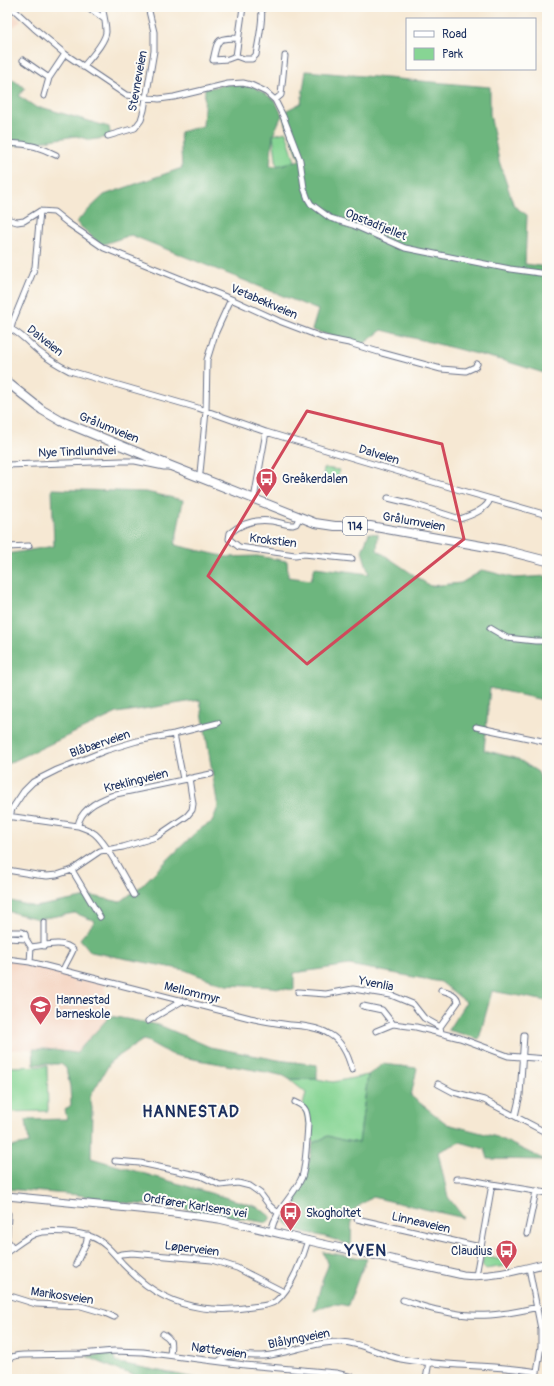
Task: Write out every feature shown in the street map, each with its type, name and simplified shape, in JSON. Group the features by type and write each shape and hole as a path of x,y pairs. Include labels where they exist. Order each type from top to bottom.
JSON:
{"main road":[{"name":"Grålumveien","path":"7,382 42,410 55,418 315,523 370,526 402,531 504,550 547,561"}],"street":[{"name":"Opstadfjellet","path":"11,7 65,54 120,92 132,96 159,99 243,83 266,92 275,100 283,116 300,160 308,199 311,204 326,216 336,221 353,225 405,248 510,269 547,274"},
{"path":"88,7 104,19"},
{"path":"83,66 104,39 106,32 102,7"},
{"name":"Stevneveien","path":"108,136 135,128 141,120 155,42 148,7"},
{"path":"236,56 243,7"},
{"path":"238,38 223,38 220,40 217,43 213,60 236,56 249,60 256,55 262,10 261,7"},
{"path":"44,96 49,78 65,54"},
{"path":"275,100 281,95 285,56"},
{"path":"23,60 49,78"},
{"path":"7,144 31,145 56,154"},
{"path":"7,219 17,222 24,221 40,211"},
{"name":"Vetabekkveien","path":"40,211 54,212 104,248 324,338 349,343 441,369 459,371 471,370 475,368 477,364"},
{"name":"Dalveien","path":"40,211 35,267 11,329 28,340 48,359 70,371 186,404 266,432 547,515"},
{"path":"200,473 206,411 207,360 215,334 231,299"},
{"path":"254,499 266,432"},
{"name":"Nye Tindlundvei","path":"7,465 122,461 164,467 171,466"},
{"path":"388,498 413,504 458,519 482,508 489,503 490,499"},
{"name":"Krokstien","path":"300,517 296,524 293,525 270,521 247,523 234,529 230,533 229,540 239,547 295,555 304,554 352,559"},
{"path":"7,547 30,546"},
{"path":"490,628 507,638 547,641"},
{"name":"Blåbærveien","path":"8,817 24,791 33,782 57,770 107,750 137,741 218,723"},
{"path":"476,727 547,742"},
{"path":"7,870 29,875 47,876 72,870 100,851 156,837 187,816 192,810 194,804 174,734"},
{"name":"Kreklingveien","path":"78,826 82,816 103,799 116,794 211,774"},
{"path":"8,817 78,826 87,829 95,834 100,840 134,895"},
{"path":"72,870 100,917"},
{"path":"44,922 44,946"},
{"path":"7,932 22,932 25,934 31,947 32,955 30,962"},
{"path":"7,938 26,939"},
{"path":"31,947 61,944 72,948 73,950 70,958 63,970"},
{"name":"Mellommyr","path":"7,959 30,962 266,1021 322,1030 337,1040 346,1053 352,1070"},
{"name":"Yvenlia","path":"298,992 326,994 353,989 391,995 413,1004 424,1018 441,1030 508,1056 547,1059"},
{"path":"441,990 455,996 458,1002 441,1030"},
{"path":"148,1021 182,1001"},
{"name":"Yvenlia","path":"363,1006 382,1010 393,1024"},
{"name":"Yvenlia","path":"376,1031 393,1024 441,1030"},
{"path":"515,1116 520,1094 524,1036"},
{"path":"438,1084 453,1092 484,1100 547,1133"},
{"path":"272,1231 278,1213 298,1184 304,1170 308,1118 304,1105 295,1102"},
{"path":"115,1161 140,1163 187,1172 201,1176 220,1185 238,1183 250,1186 260,1193 269,1205 278,1213"},
{"path":"456,1179 465,1179 547,1193"},
{"path":"473,1276 492,1184"},
{"path":"527,1234 536,1191"},
{"name":"Ordfører Karlsens vei","path":"7,1196 219,1219 444,1271 473,1276 501,1274 547,1264"},
{"path":"7,1235 8,1214"},
{"name":"Linneaveien","path":"357,1219 480,1247"},
{"path":"7,1252 26,1238 44,1232 88,1235 101,1241 144,1284 156,1292 190,1306 222,1310 262,1306 275,1301 284,1292 296,1271 304,1255 308,1240"},
{"path":"76,1264 86,1243 88,1235"},
{"path":"7,1240 13,1248"},
{"name":"Løperveien","path":"116,1256 132,1253 212,1260 237,1268 284,1292"},
{"path":"529,1268 538,1307 541,1337 536,1379"},
{"name":"Marikosveien","path":"7,1296 36,1304 81,1306 114,1317"},
{"path":"403,1300 441,1311 482,1316 508,1314 538,1307"},
{"path":"540,1322 547,1322"},
{"path":"163,1334 169,1338 171,1342 170,1355"},
{"name":"Blålyngveien","path":"219,1361 226,1356 263,1356 278,1354 315,1344 338,1342 352,1344 401,1359 537,1372"},
{"name":"Nøtteveien","path":"7,1361 16,1356 81,1354 114,1351 143,1352 245,1365 336,1373 360,1379"},
{"path":"426,1379 429,1362"}],"highlighted area":[{"path":"307,411 442,444 464,539 307,664 208,576"}],"shaded area":[{"path":"7,9 21,21 7,32"},
{"path":"7,959 103,980 110,1016 76,1054 46,1049 7,1050"}],"green space":[{"path":"306,71 490,87 490,114 499,161 514,206 527,215 525,264 547,267 547,374 505,361 382,330 362,345 312,330 318,310 131,235 101,245 76,222 104,195 182,168 180,132 203,126 205,89 228,84 251,85 275,100 282,115 273,135 270,166 277,166 300,160 283,116 287,110 301,103"},
{"path":"7,76 25,88 19,96 37,108 44,108 109,127 111,137 90,140 76,136 7,147"},
{"path":"286,132 295,161 277,166 273,135"},
{"path":"324,468 339,470 337,483 322,481"},
{"path":"52,489 146,492 183,500 175,545 227,557 257,556 287,561 288,577 311,580 315,567 369,574 362,551 369,533 378,534 377,550 430,586 461,583 483,570 514,578 547,576 547,701 490,688 484,750 518,759 538,772 542,782 544,805 547,816 547,1001 492,991 479,1039 448,1030 466,1002 441,982 349,965 294,973 294,990 271,987 226,985 185,970 91,952 80,939 95,921 75,913 38,919 7,911 7,900 35,907 93,896 120,902 140,887 198,830 212,822 218,807 200,700 117,713 7,764 7,554 54,546"},
{"path":"110,1016 159,1025 210,1047 278,1060 317,1065 317,1079 289,1079 284,1076 271,1073 182,1057 171,1054 143,1040 111,1061 90,1097 92,1108 91,1158 258,1207 271,1217 267,1223 181,1208 117,1202 79,1195 7,1189 7,1148 29,1143 26,1120 67,1119 65,1110 71,1105 70,1087 66,1068 61,1064 34,1064 33,1049 46,1049 76,1053"},
{"path":"383,1064 417,1068 411,1096 447,1124 497,1137 545,1160 488,1159 485,1149 460,1142 438,1152 448,1197 464,1218 372,1197 352,1211 351,1245 300,1231 291,1227 285,1221 305,1180 313,1143 328,1136 359,1143 368,1075"},
{"path":"47,1066 48,1111 7,1112 7,1067"},
{"path":"368,1075 359,1143 328,1136 313,1143 303,1105 306,1093 289,1079 317,1079 333,1082"},
{"path":"323,1252 367,1259 348,1306 331,1304 314,1311 323,1278 328,1266"},
{"path":"484,1256 507,1261 506,1266 485,1269 482,1265"},
{"path":"114,1354 115,1362 200,1379 147,1379 118,1370 86,1356"}],"place":[{"name":"Greåkerdalen","path":"267,498"},
{"name":"Hannestad barneskole","path":"40,1026"},
{"name":"Skogholtet","path":"291,1232"},
{"name":"Claudius","path":"507,1270"}],"district":[{"name":"HANNESTAD","path":"191,1112"},
{"name":"YVEN","path":"366,1251"}]}
